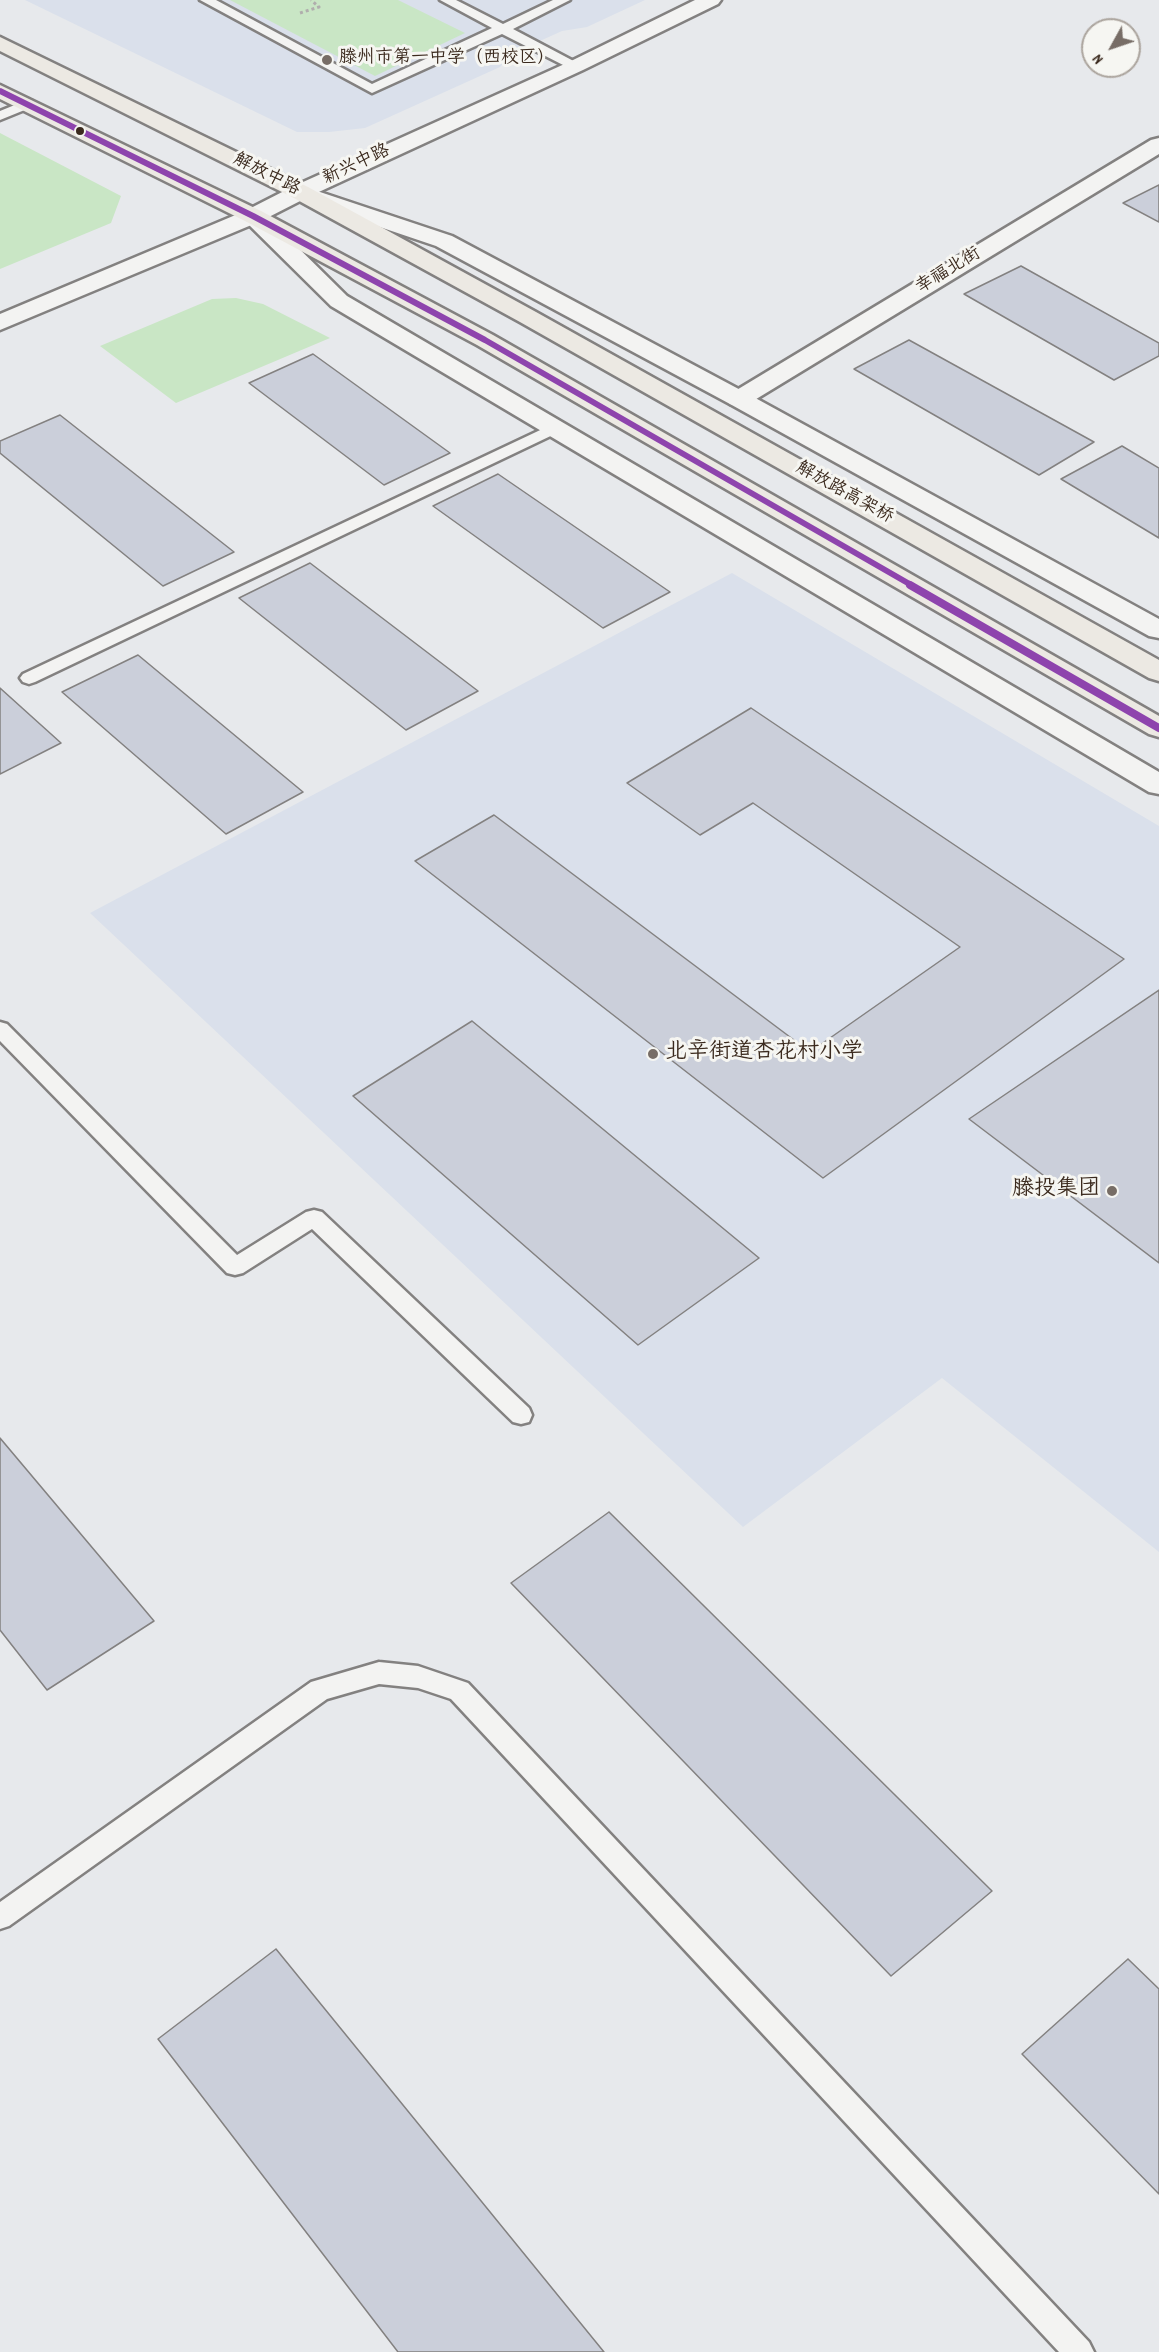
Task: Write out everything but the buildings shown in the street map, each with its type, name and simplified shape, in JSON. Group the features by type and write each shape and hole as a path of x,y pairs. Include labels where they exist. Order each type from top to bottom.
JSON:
{"main road":[{"name":"解放中路","path":"0,43 300,192 528,317"},
{"name":"解放中路","path":"0,91 253,216 485,340 1159,728"},
{"name":"解放路高架桥","path":"528,317 1159,672"}],"street":[{"name":"新兴中路","path":"0,323 253,216 300,192 576,66 711,0"},
{"name":"幸福北街","path":"740,399 1159,145"},
{"path":"300,192 444,241 740,399 1159,630"},
{"path":"253,216 339,301 1159,785"}],"lane":[{"path":"206,0 372,89 564,0"},
{"path":"446,0 576,66"},
{"path":"0,116 27,104"},
{"path":"29,678 553,429"},
{"path":"0,1029 235,1267 314,1218 521,1415"},
{"path":"0,1917 320,1690 379,1673 418,1677 459,1691 1078,2352"}],"shaded area":[{"name":"滕州市第一中学（西校区）","path":"25,0 645,0 587,27 562,31 511,54 500,67 365,128 329,132 297,132"},
{"name":"北辛街道杏花村小学","path":"732,573 1159,826 1159,990 969,1119 1159,1263 1159,1552 942,1378 743,1527 90,913"}],"green space":[{"path":"230,0 398,0 465,33 375,76"},
{"path":"0,133 121,196 111,223 0,269"},
{"path":"236,298 263,304 330,338 176,403 100,346 212,299"}],"transit line":[{"path":"0,91 253,216 485,340 1159,728"}],"place":[{"name":"滕州市第一中学（西校区）","path":"327,60"},
{"name":"北辛街道杏花村小学","path":"653,1054"},
{"name":"滕投集团","path":"1112,1191"}]}
